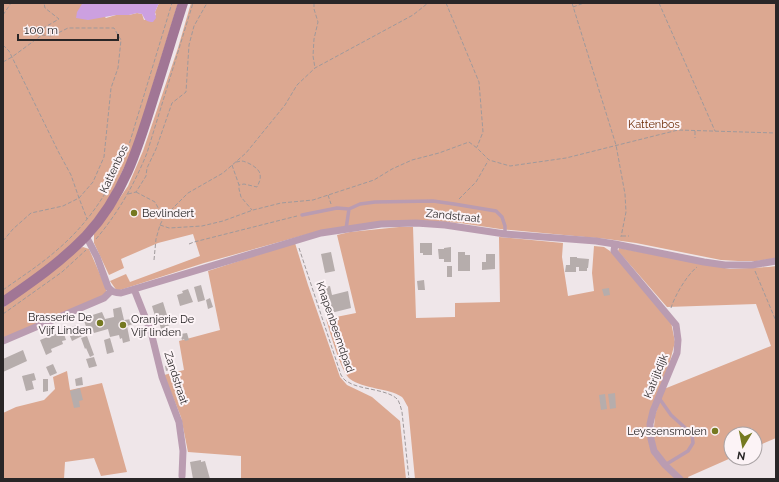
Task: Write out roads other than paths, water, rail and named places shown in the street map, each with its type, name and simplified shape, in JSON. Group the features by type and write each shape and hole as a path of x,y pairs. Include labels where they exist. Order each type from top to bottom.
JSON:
{"main road":[{"name":"Kattenbos","path":"3,302 88,240 109,206 126,176 134,158 183,3"}],"street":[{"name":"Zandstraat","path":"111,291 121,293 321,233 381,224 416,223 445,225 505,234 596,241 725,265 752,265 776,261"},
{"path":"3,341 104,298 111,291 97,257 88,240"},
{"name":"Katrijtdijk","path":"615,244 614,251 676,325 678,340 677,353 653,411 650,424 651,439 654,451 665,465 680,479"},
{"name":"Zandstraat","path":"134,289 151,332 162,377 179,422 183,451 182,476"}],"lane":[{"path":"302,215 332,208 349,209 360,204 375,202 433,201 496,211 504,221 505,234"},
{"path":"346,229 349,209"},
{"path":"659,398 671,415 692,434 693,443 688,451 665,465"}],"place":[{"name":"Bevlindert","path":"134,213"},
{"name":"Brasserie De Vijf Linden","path":"100,323"},
{"name":"Oranjerie De Vijf linden","path":"123,325"},
{"name":"Leyssensmolen","path":"715,431"}]}
